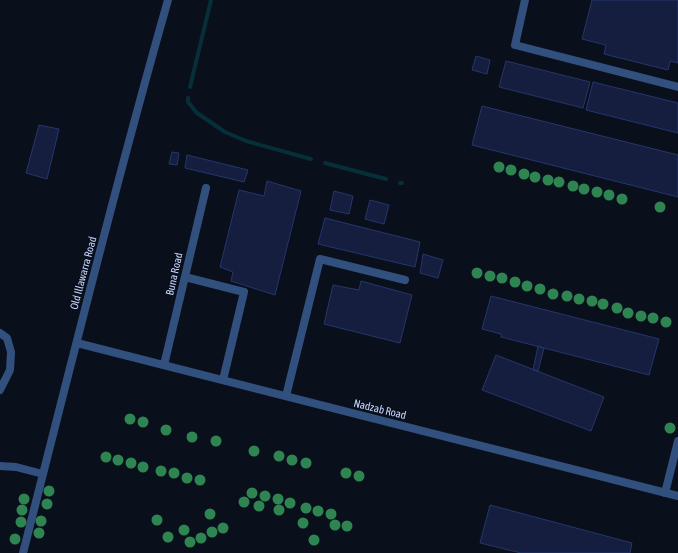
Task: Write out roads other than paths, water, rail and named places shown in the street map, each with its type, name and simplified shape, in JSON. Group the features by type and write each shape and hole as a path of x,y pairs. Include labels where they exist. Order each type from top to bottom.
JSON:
{"lane":[{"name":"Old Illawarra Road","path":"23,553 77,342 168,0"},
{"path":"525,0 515,45 678,86"},
{"name":"Buna Road","path":"164,365 206,188"},
{"path":"286,396 320,259 405,280"},
{"path":"185,277 244,292 223,380"},
{"path":"0,333 7,338 11,352 10,370 0,390"},
{"name":"Nadzab Road","path":"77,342 678,496"},
{"path":"665,493 678,441"},
{"path":"0,466 16,467 43,474"}],"waterway":[{"path":"190,87 211,0"},
{"path":"188,98 188,102 197,113 225,132 246,141 311,159"},
{"path":"325,163 386,179"}]}
